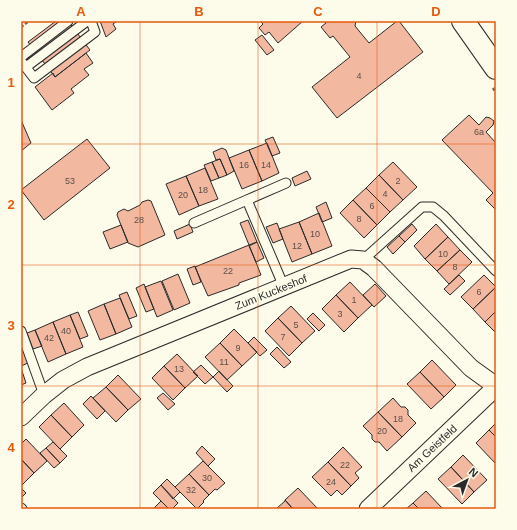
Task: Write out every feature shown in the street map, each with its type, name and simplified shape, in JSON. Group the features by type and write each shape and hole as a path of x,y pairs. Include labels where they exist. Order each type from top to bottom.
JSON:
{"main road":[{"path":"463,21 496,68"}],"street":[{"name":"Zum Kuckeshof","path":"21,418 44,395 63,380 87,367 351,259 363,260"},
{"path":"363,260 374,268 471,368 496,387"},
{"name":"Am Geistfeld","path":"368,509 496,387"}],"lane":[{"path":"21,57 68,21"},
{"path":"87,21 23,64 34,78 95,32 91,21"},
{"path":"194,222 286,183"},
{"path":"247,200 284,287"},
{"path":"363,260 422,207 433,207 444,216 496,271"},
{"path":"21,331 44,395"}],"path":[{"path":"21,27 29,21"}],"building":[{"path":"56,21 68,21 90,50 55,77 28,42"},
{"path":"100,21 117,21 113,24 116,29 106,37"},
{"path":"260,21 303,21 278,43 269,32 265,35 259,28 263,24"},
{"path":"324,21 356,21 355,26 369,43 399,21 423,52 337,118 312,87 350,57 333,36 330,38 321,27 326,23"},
{"path":"262,35 274,50 267,55 255,40"},
{"path":"86,53 93,63 84,69 89,75 71,89 74,93 52,110 35,87 53,73 55,77"},
{"path":"469,115 479,125 486,117 494,121 493,125 486,132 496,143 496,210 486,200 493,193 442,140"},
{"path":"21,120 31,143 21,151"},
{"path":"273,137 280,153 272,156 265,140"},
{"path":"87,139 110,168 44,220 21,190"},
{"path":"267,143 279,173 262,181 249,150"},
{"path":"222,148 226,150 234,171 227,175 220,159 216,160 213,152"},
{"path":"249,150 262,181 242,189 229,158"},
{"path":"220,159 227,175 219,178 212,162"},
{"path":"212,162 219,178 211,181 204,165"},
{"path":"393,162 417,187 403,200 379,175"},
{"path":"205,168 218,199 199,206 186,176"},
{"path":"307,171 311,179 295,186 292,178"},
{"path":"379,175 403,200 390,212 366,188"},
{"path":"186,176 199,206 179,215 166,184"},
{"path":"366,188 390,212 377,225 353,200"},
{"path":"148,200 151,201 165,235 138,247 128,243 117,215 118,212 124,209 128,211"},
{"path":"353,200 377,225 364,238 340,213"},
{"path":"326,202 332,218 322,222 316,207"},
{"path":"319,213 332,246 312,254 299,222"},
{"path":"248,220 257,242 249,245 240,223"},
{"path":"299,222 312,254 292,262 279,229"},
{"path":"277,223 283,239 273,243 266,227"},
{"path":"190,224 193,232 177,239 174,231"},
{"path":"412,224 417,230 405,242 399,236"},
{"path":"436,224 448,237 425,259 414,246"},
{"path":"121,225 128,242 110,249 103,232"},
{"path":"399,236 405,242 393,254 387,247"},
{"path":"448,237 460,250 437,271 425,259"},
{"path":"257,242 264,258 256,262 249,246"},
{"path":"249,245 261,275 208,296 195,267"},
{"path":"460,250 472,262 449,284 437,271"},
{"path":"195,266 201,282 193,285 187,269"},
{"path":"178,274 190,303 174,310 162,281"},
{"path":"459,275 465,281 450,295 444,289"},
{"path":"484,275 496,287 473,309 461,297"},
{"path":"161,281 173,310 157,317 145,287"},
{"path":"350,282 372,305 358,318 336,295"},
{"path":"144,284 154,309 146,312 136,288"},
{"path":"375,284 386,296 374,307 363,295"},
{"path":"496,287 496,311 485,322 473,309"},
{"path":"127,292 137,316 129,319 119,295"},
{"path":"336,295 358,318 344,332 322,309"},
{"path":"120,298 132,327 116,334 104,304"},
{"path":"104,304 116,334 100,340 88,311"},
{"path":"291,306 315,331 302,343 278,318"},
{"path":"496,311 496,333 485,322"},
{"path":"78,312 88,336 80,339 70,315"},
{"path":"313,313 325,325 319,331 307,319"},
{"path":"70,315 83,347 66,354 53,322"},
{"path":"278,318 302,343 289,356 265,331"},
{"path":"53,322 66,354 48,362 35,330"},
{"path":"234,329 257,352 242,366 220,343"},
{"path":"35,330 42,346 33,349 27,333"},
{"path":"254,337 267,350 260,356 248,343"},
{"path":"21,342 28,363 21,366"},
{"path":"220,343 242,366 227,380 205,357"},
{"path":"277,347 291,362 284,368 270,354"},
{"path":"177,354 198,376 185,388 164,366"},
{"path":"432,360 456,385 444,397 420,372"},
{"path":"201,365 213,377 205,384 193,372"},
{"path":"164,366 185,388 173,400 152,378"},
{"path":"21,368 26,383 21,385"},
{"path":"219,371 233,386 227,392 213,377"},
{"path":"420,372 444,397 431,409 407,384"},
{"path":"118,375 141,399 128,410 106,387"},
{"path":"106,387 128,410 116,422 93,398"},
{"path":"163,393 175,404 168,410 157,398"},
{"path":"91,396 105,411 97,419 83,404"},
{"path":"393,398 401,407 405,407 408,410 408,415 416,423 402,437 378,412"},
{"path":"64,403 84,425 72,437 51,415"},
{"path":"378,412 402,437 387,451 379,442 375,442 372,439 372,435 363,426"},
{"path":"51,415 72,437 60,449 39,427"},
{"path":"496,423 496,437 489,430"},
{"path":"489,430 496,437 496,464 476,443"},
{"path":"26,439 47,461 34,473 21,459 21,444"},
{"path":"53,442 67,456 60,463 46,448"},
{"path":"202,446 215,459 208,466 196,453"},
{"path":"343,447 362,467 355,473 359,478 351,486 328,462"},
{"path":"46,448 60,463 54,468 40,453"},
{"path":"463,455 487,480 474,492 451,467"},
{"path":"21,459 34,473 21,486"},
{"path":"203,461 225,483 209,495 189,474"},
{"path":"328,462 351,486 342,495 337,490 331,496 312,477"},
{"path":"451,467 474,492 462,504 438,479"},
{"path":"189,474 209,495 197,509 175,487"},
{"path":"167,479 180,492 173,499 161,485"},
{"path":"161,485 178,503 172,509 169,509 153,493"},
{"path":"21,488 26,493 21,498"},
{"path":"298,488 318,509 293,509 285,500"},
{"path":"426,491 443,509 419,509 413,503"},
{"path":"161,501 169,509 153,509"},
{"path":"285,501 293,509 276,509"},
{"path":"413,503 419,509 406,509"}]}
